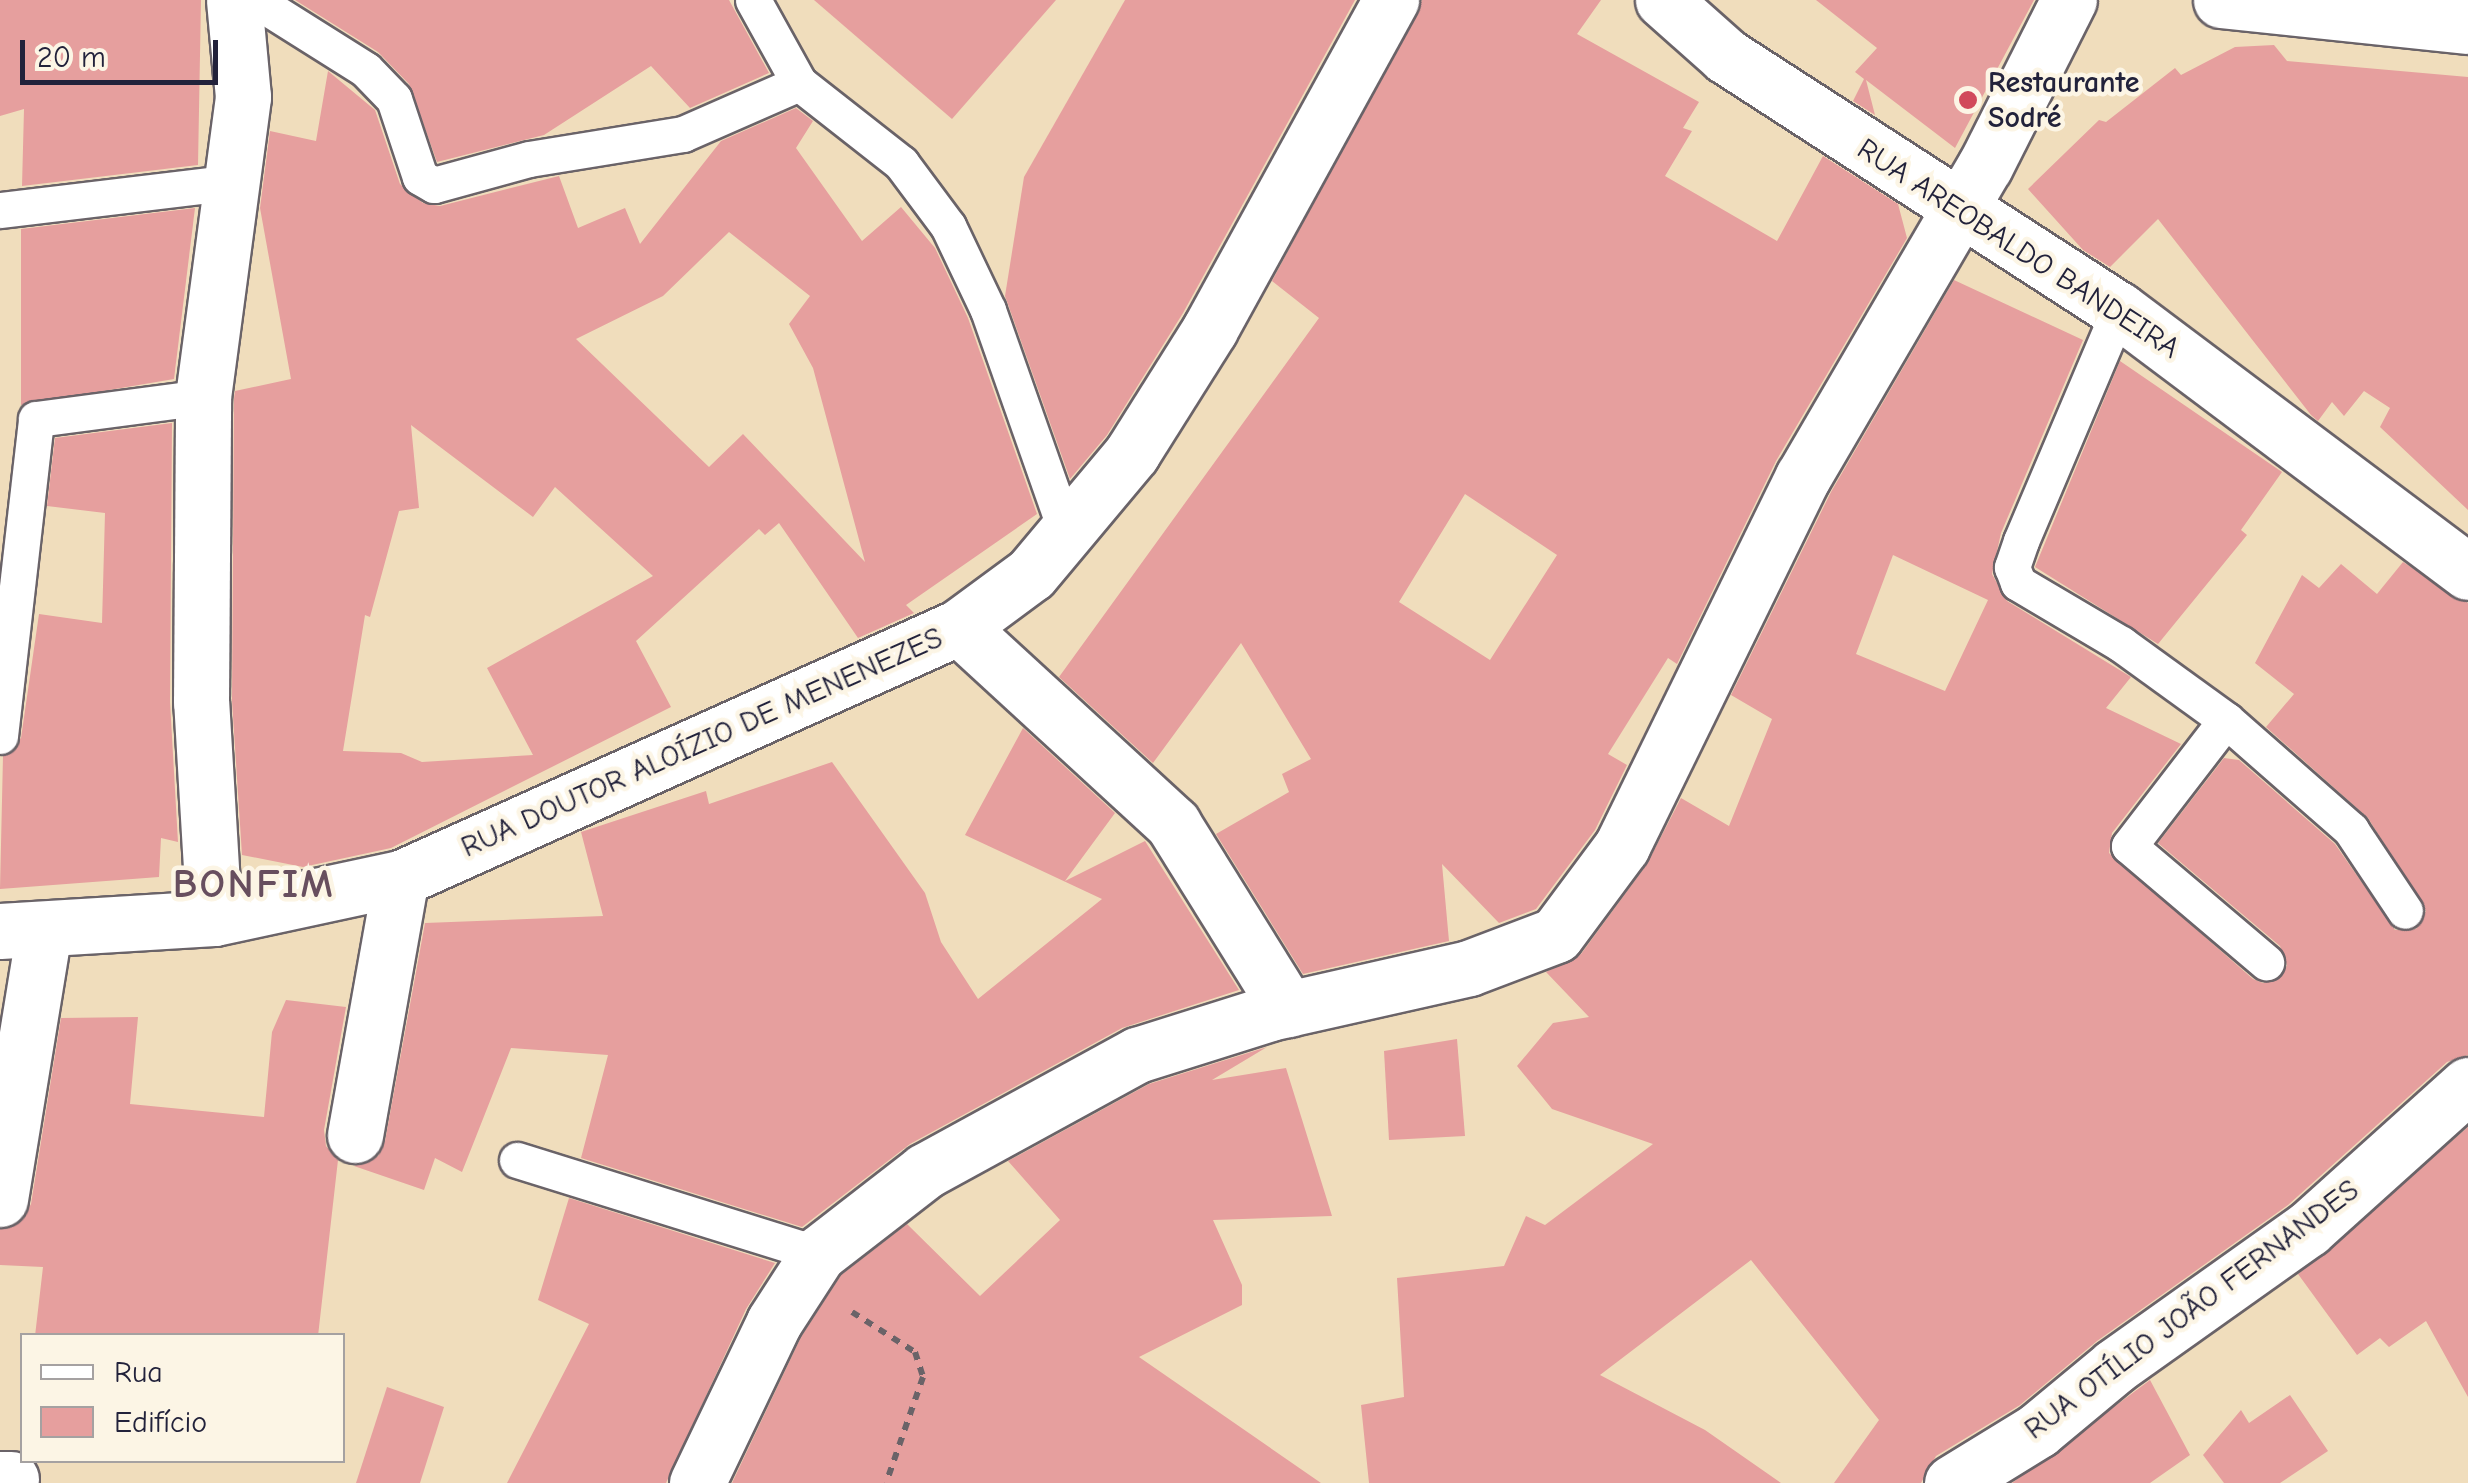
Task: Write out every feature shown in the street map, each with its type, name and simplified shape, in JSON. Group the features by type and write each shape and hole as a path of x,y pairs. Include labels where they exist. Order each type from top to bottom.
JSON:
{"street":[{"path":"214,918 201,702 203,398 243,97 234,0"},
{"name":"RUA DOUTOR ALOÍZIO DE MENENEZES","path":"22,931 214,918 400,878 960,627 1031,574 1068,536 1132,453 1210,330 1391,0"},
{"name":"RUA AREOBALDO BANDEIRA","path":"1663,0 1726,56 1960,211 2119,310 2468,572"},
{"path":"697,1483 809,1266 925,1171 1057,1094 1137,1055 1288,1009 1470,968 1556,935 1622,846 1803,477 1960,211 2069,0"},
{"path":"2221,0 2468,26"},
{"path":"960,627 1174,824 1288,1009"},
{"path":"355,1135 400,878"},
{"path":"0,1199 22,931"},
{"name":"RUA OTÍLIO JOÃO FERNANDES","path":"1952,1483 2038,1430 2115,1366 2294,1240 2468,1085"}],"lane":[{"path":"256,0 376,80 394,100 420,177 434,185 546,155 683,134 799,84"},
{"path":"754,0 799,84 900,162 948,226 988,310 1068,536"},
{"path":"0,210 234,182"},
{"path":"2119,310 2012,567 2018,584 2121,644 2226,720 2351,830 2405,911"},
{"path":"0,736 36,419 203,398"},
{"path":"2226,720 2129,846 2266,962"},
{"path":"516,1160 809,1266"}],"path":[{"path":"809,1266 915,1352 923,1377 886,1483"}],"building":[{"path":"0,0 201,0 198,165 22,186 24,109 0,116"},
{"path":"295,0 729,0 769,73 690,108 651,66 544,135 437,162 409,84 378,52"},
{"path":"814,0 1056,0 952,119"},
{"path":"1125,0 1355,0 1183,313 1107,435 1070,479 1005,296 1024,177"},
{"path":"1422,0 1601,0 1577,34 1699,102 1683,128 1692,131 1665,176 1777,241 1823,156 1898,204 1907,238 1776,461 1677,664 1668,658 1608,754 1627,765 1595,830 1536,909 1499,923 1442,864 1449,941 1303,974 1216,834 1289,792 1282,774 1311,759 1241,643 1153,763 1059,677 1319,318 1272,281","holes":["1465,494 1557,555 1490,660 1399,602"]},
{"path":"1816,0 2034,0 1955,148 1866,80 1875,115 1853,101 1864,79 1855,72 1877,48"},
{"path":"2274,45 2287,61 2468,77 2468,510 2380,427 2390,408 2364,391 2344,416 2332,402 2318,421 2311,415 2158,219 2110,267 2083,250 2028,189 2099,120 2106,122 2175,68 2181,75 2235,47"},
{"path":"328,71 375,110 400,184 423,203 440,206 559,176 578,228 625,208 640,244 721,141 796,108 813,121 796,148 862,241 901,207 935,248 968,318 1037,514 906,605 914,613 858,638 779,523 765,535 759,529 636,641 671,707 391,848 303,867 242,855 232,701 234,399 235,391 291,379 260,208 270,131 316,141","holes":["729,232 810,296 789,324 813,368 865,562 743,434 709,467 576,339 663,296","411,425 533,517 555,487 653,576 487,668 533,755 422,762 401,753 343,751 365,615 370,617 399,511 419,508"]},
{"path":"195,208 174,379 21,405 21,229"},
{"path":"1954,280 2083,340 2001,533 1992,574 2007,601 2131,677 2106,708 2181,744 2112,833 2109,853 2253,979 2263,983 2282,976 2287,965 2280,946 2158,843 2224,758 2239,760 2335,844 2395,930 2416,929 2426,911 2368,818 2266,727 2294,694 2255,663 2302,575 2319,588 2341,564 2377,594 2403,562 2468,603 2468,1055 2447,1062 2288,1205 2097,1341 2020,1405 1936,1456 1921,1483 1834,1483 1879,1420 1751,1260 1600,1375 1705,1430 1781,1483 1369,1483 1361,1405 1404,1397 1397,1278 1504,1266 1526,1216 1545,1225 1653,1144 1552,1109 1517,1066 1553,1023 1589,1017 1546,972 1581,954 1647,864 1681,798 1729,826 1772,719 1731,695 1831,492","holes":["1893,555 1988,600 1945,691 1856,654"]},
{"path":"2120,361 2282,472 2241,530 2247,535 2158,644 2035,567"},
{"path":"172,423 170,702 178,842 161,838 159,877 0,889 3,756 21,738 39,614 102,623 105,513 47,506 55,438"},
{"path":"1023,728 1115,813 1065,881 1145,841 1239,990 1122,1028 910,1144 802,1227 581,1158 608,1055 511,1048 462,1172 435,1158 424,1190 354,1166 378,1156 385,1141 425,923 603,916 581,832 706,791 709,804 832,762 925,893 941,942 978,999 1102,899 965,835"},
{"path":"286,1000 346,1007 324,1130 326,1146 338,1160 318,1333 35,1333 43,1267 0,1265 0,1229 23,1219 31,1204 61,1018 138,1017 130,1104 264,1117 272,1032"},
{"path":"1457,1039 1465,1136 1389,1140 1384,1051"},
{"path":"1267,1047 1212,1080 1286,1068 1332,1216 1213,1220 1242,1285 1242,1305 1139,1357 1321,1483 732,1483 801,1337 841,1275 907,1224 980,1296 1060,1220 1008,1161 1149,1084"},
{"path":"2468,1127 2468,1397 2426,1321 2389,1347 2380,1338 2357,1355 2298,1274"},
{"path":"569,1198 775,1263 746,1309 666,1483 507,1483 589,1324 538,1300"},
{"path":"2150,1380 2190,1455 2150,1483 2012,1483"},
{"path":"387,1387 444,1407 420,1483 356,1483"},
{"path":"2290,1395 2328,1451 2280,1483 2224,1483 2203,1455 2241,1410 2249,1423"}],"place":[{"name":"Restaurante Sodré","path":"1968,100"}],"district":[{"name":"BONFIM","path":"254,884"}]}
